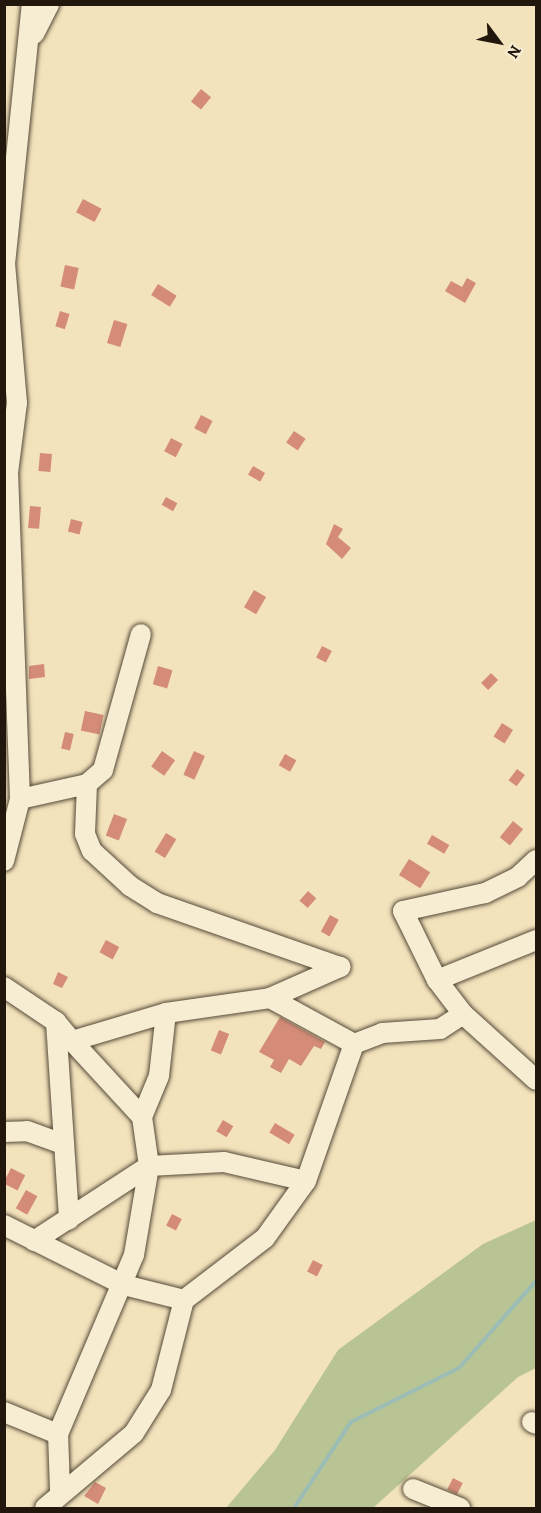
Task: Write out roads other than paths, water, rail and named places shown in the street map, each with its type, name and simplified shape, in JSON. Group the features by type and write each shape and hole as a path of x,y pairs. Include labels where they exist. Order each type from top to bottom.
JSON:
{"street":[{"path":"4,861 20,799 8,473 17,403 5,265 33,38 32,4"},
{"path":"33,38 49,4"},
{"path":"20,799 87,784 103,771 141,634"},
{"path":"72,1041 166,1013 270,998 340,967 176,910 130,886 92,851 85,834 87,784"},
{"path":"537,860 518,877 485,893 403,911 436,980 463,1014 537,1080"},
{"path":"436,980 537,940"},
{"path":"4,987 56,1022 142,1117"},
{"path":"270,998 354,1044"},
{"path":"60,1490 58,1434 124,1285 149,1166 142,1117 159,1076 166,1013"},
{"path":"45,1509 60,1490 134,1433 161,1390 184,1300 265,1238 306,1181 354,1044 382,1033 440,1029 463,1014"},
{"path":"56,1022 64,1095 62,1144 69,1220"},
{"path":"4,1132 27,1131 62,1144"},
{"path":"34,1241 149,1166 224,1162 306,1181"},
{"path":"4,1225 124,1285 184,1300"},
{"path":"4,1412 58,1434"},
{"path":"413,1489 460,1509"}],"waterway":[{"path":"294,1508 351,1422 459,1368 536,1281"}]}
